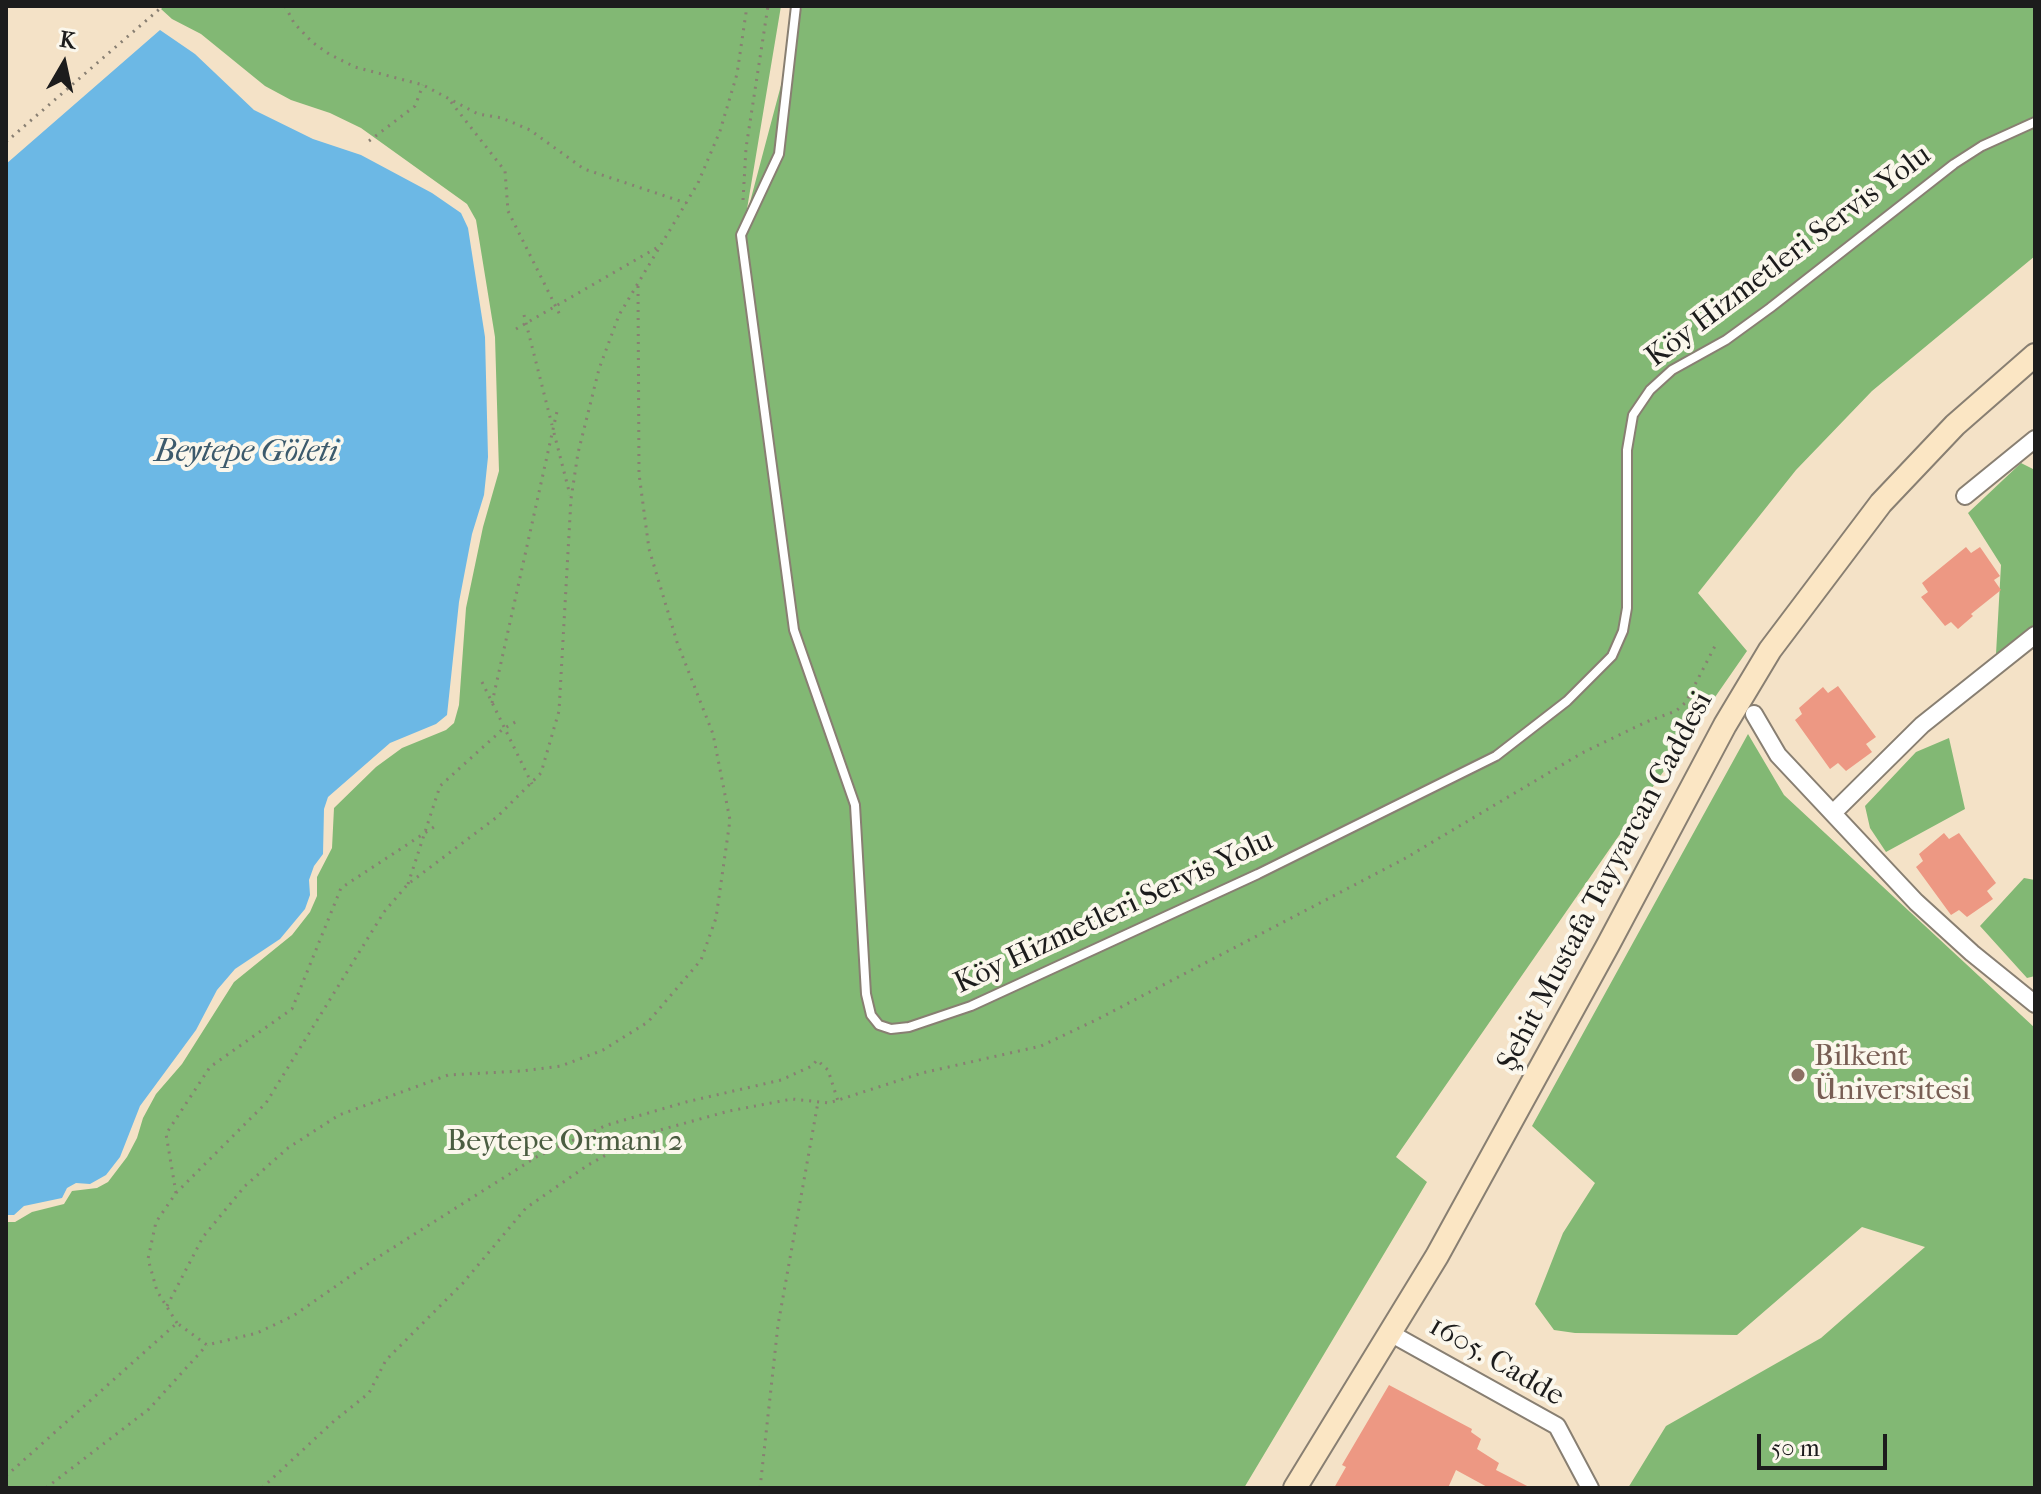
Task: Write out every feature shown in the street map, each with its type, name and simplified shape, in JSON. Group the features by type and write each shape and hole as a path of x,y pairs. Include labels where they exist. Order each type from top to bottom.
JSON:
{"main road":[{"name":"Şehit Mustafa Tayyarcan Caddesi","path":"1295,1488 1437,1256 1737,703 1770,650 1881,503 1955,425 2035,355"}],"street":[{"path":"1965,496 2035,439"},
{"path":"1834,812 1922,725 2035,635"},
{"path":"1754,714 1778,755 1916,902 1972,953 2032,997"},
{"name":"1605. Cadde","path":"1390,1333 1557,1426 1590,1488"}],"lane":[{"path":"741,235 779,154 796,6"},
{"name":"Köy Hizmetleri Servis Yolu","path":"741,235 794,630 855,805 866,994 871,1015 879,1025 891,1029 909,1027 971,1006 1258,874 1496,756 1567,701 1612,656 1623,631 1627,608 1627,450 1633,415 1650,390 1672,370 1726,340 1770,308 1954,164 1982,146 2035,122"}],"path":[{"path":"6,142 163,6"},
{"path":"285,6 294,23 312,42 355,67 423,85 478,114 502,118 530,130 584,169 686,203"},
{"path":"207,1345 177,1323 157,1291 148,1259 156,1222 176,1193 266,1103 384,912 408,884 497,817 541,773 559,711 571,499 578,453 599,369 619,315 698,183 720,131 737,74 747,6"},
{"path":"741,235 746,148 768,6"},
{"path":"369,141 415,106 423,85"},
{"path":"448,99 505,171 508,211 560,315"},
{"path":"516,329 661,245"},
{"path":"167,1306 203,1237 245,1186 288,1148 339,1115 448,1075 561,1066 603,1050 648,1022 701,960 716,918 730,820 713,734 677,642 649,549 639,474 638,281"},
{"path":"524,315 571,499"},
{"path":"492,703 558,407"},
{"path":"262,1488 369,1393 386,1360 463,1283 526,1208 588,1165 642,1135 729,1111 792,1099 829,1103 922,1073 1041,1046 1125,1006 1404,859 1582,753 1676,711 1686,702 1715,646"},
{"path":"482,682 532,784"},
{"path":"408,884 440,786 503,729 519,720"},
{"path":"176,1193 166,1134 210,1067 292,1009 341,888 437,825"},
{"path":"46,1488 149,1409 207,1345 257,1333 293,1316 372,1261 538,1156 607,1125 686,1102 781,1080 812,1066 817,1060 828,1070 838,1101"},
{"path":"760,1488 778,1325 818,1102"},
{"path":"6,1476 177,1323"}],"green space":[{"name":"Beytepe Ormanı 2","path":"164,6 781,6 745,221 802,6 2035,6 2035,256 1872,391 1796,470 1698,593 1747,651 1396,1157 1427,1182 1244,1488 6,1488 6,1222 15,1222 32,1212 64,1204 72,1191 97,1188 108,1182 127,1157 156,1094 182,1064 234,982 292,935 310,912 317,896 317,877 332,848 334,808 376,767 402,748 446,730 454,723 459,705 466,608 483,527 499,471 495,337 476,220 467,204 361,128 330,113 291,100 265,86 201,34 172,19 161,9"},
{"path":"2021,463 2035,470 2035,624 1996,654 2001,565 1968,513"},
{"name":"Bilkent Üniversitesi","path":"1748,734 1784,795 2035,1028 2035,1488 1628,1488 1666,1426 1821,1338 1925,1247 1862,1227 1737,1335 1575,1333 1554,1330 1535,1304 1563,1233 1595,1183 1532,1126"},
{"path":"1949,738 1965,809 1886,852 1870,828 1865,806 1916,752"},
{"path":"2024,878 2035,880 2035,976 2027,978 1980,926"}],"water":[{"name":"Beytepe Göleti","path":"160,30 195,54 254,110 313,139 361,155 432,193 461,213 468,228 485,337 488,457 484,495 472,534 459,602 447,715 436,724 390,743 328,797 324,809 323,854 309,880 310,895 305,909 280,939 235,969 217,990 196,1030 140,1106 120,1157 106,1175 90,1184 76,1183 67,1188 62,1198 24,1206 14,1215 6,1215 6,164"}],"building":[{"path":"1966,547 1971,553 1980,547 2000,576 1994,580 2001,590 1958,629 1951,622 1945,626 1921,597 1928,592 1922,583"},
{"path":"1838,686 1876,737 1866,744 1872,752 1846,771 1838,763 1830,769 1795,720 1802,714 1799,708 1823,687 1828,693"},
{"path":"1944,833 1949,839 1959,833 1996,883 1987,891 1993,899 1967,917 1959,910 1951,915 1916,867 1923,861 1919,854"},
{"path":"1389,1385 1472,1429 1471,1432 1481,1439 1477,1449 1499,1463 1496,1470 1531,1488 1489,1488 1456,1470 1448,1488 1334,1488 1346,1467 1342,1465"}],"place":[{"name":"Bilkent Üniversitesi","path":"1798,1075"}]}
